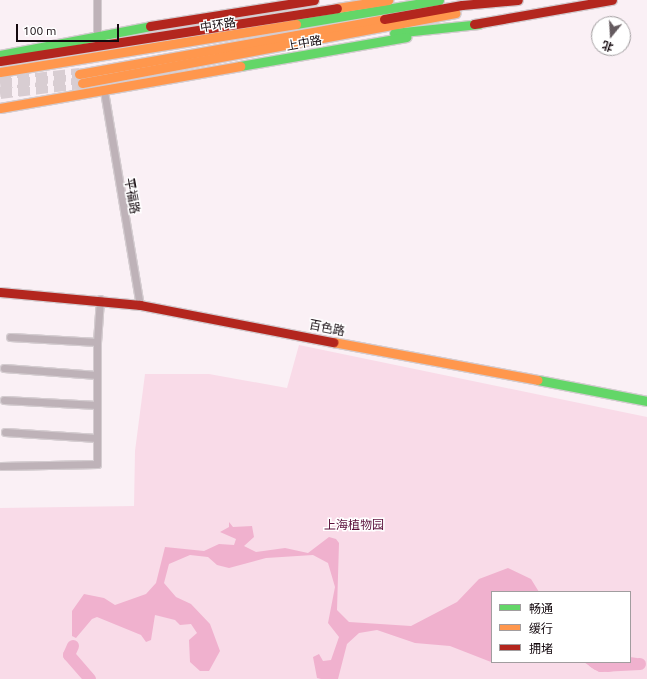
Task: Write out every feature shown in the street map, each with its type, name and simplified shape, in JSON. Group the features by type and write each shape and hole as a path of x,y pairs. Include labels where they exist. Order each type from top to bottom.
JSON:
{"main road":[{"path":"0,55 97,35 314,0"},
{"path":"191,31 344,0"},
{"name":"中环路","path":"79,74 439,0"},
{"name":"上中路","path":"0,108 104,91 612,0"},
{"name":"中环路","path":"0,61 191,31 462,4 514,1"},
{"name":"中环路","path":"82,83 355,33 383,12"},
{"name":"中环路","path":"0,72 383,12"},
{"path":"355,33 391,34 479,24"},
{"name":"百色路","path":"0,292 100,299 140,305 647,401"}],"street":[{"path":"97,0 97,35"},
{"name":"平福路","path":"104,91 140,305"},
{"path":"1,466 97,464 97,375 100,299"},
{"path":"10,337 98,342"},
{"path":"4,368 97,375"},
{"path":"4,400 97,405"},
{"path":"5,432 97,438"}],"green space":[{"name":"上海植物园","path":"299,345 647,417 647,679 0,679 0,508 134,506 135,451 145,374 209,374 287,388"}],"shaded area":[{"path":"229,522 233,527 252,526 254,537 244,546 256,552 285,548 308,553 329,537 336,539 339,543 337,610 349,622 411,626 457,602 479,579 508,568 531,579 538,591 491,591 491,662 450,646 415,643 377,630 359,633 347,644 338,679 321,679 317,678 313,657 319,654 323,661 331,660 339,637 328,623 335,587 328,563 313,555 266,558 229,568 217,565 208,557 190,555 169,564 164,583 176,597 191,604 210,624 220,651 209,671 200,671 190,662 189,640 197,633 191,624 180,625 175,620 155,615 151,640 146,642 141,635 97,617 92,619 76,638 72,636 72,611 84,594 104,598 115,605 146,594 156,583 165,547 204,551 219,544 234,545 236,539 220,532 229,527"},
{"path":"631,657 637,658 636,667 608,672 595,670 585,663 631,663"}],"waterway":[{"path":"73,646 69,655 90,679"},
{"path":"596,663 601,666 640,664"}],"tunnel":[{"path":"0,83 79,74"},
{"path":"0,93 82,83"}],"traffic: fast":[{"path":"296,24 439,0"},
{"path":"394,33 479,24"},
{"path":"0,55 150,26"},
{"path":"240,66 406,37"},
{"path":"538,380 647,401"}],"traffic: slow":[{"path":"337,8 388,0"},
{"path":"82,83 456,13"},
{"path":"79,74 384,19"},
{"path":"0,72 296,24"},
{"path":"0,108 240,66"},
{"path":"333,342 538,380"}],"traffic: jam":[{"path":"150,26 314,0"},
{"path":"384,19 462,5 518,0"},
{"path":"474,24 612,0"},
{"path":"0,61 337,8"},
{"path":"0,292 140,305 333,342"}]}
